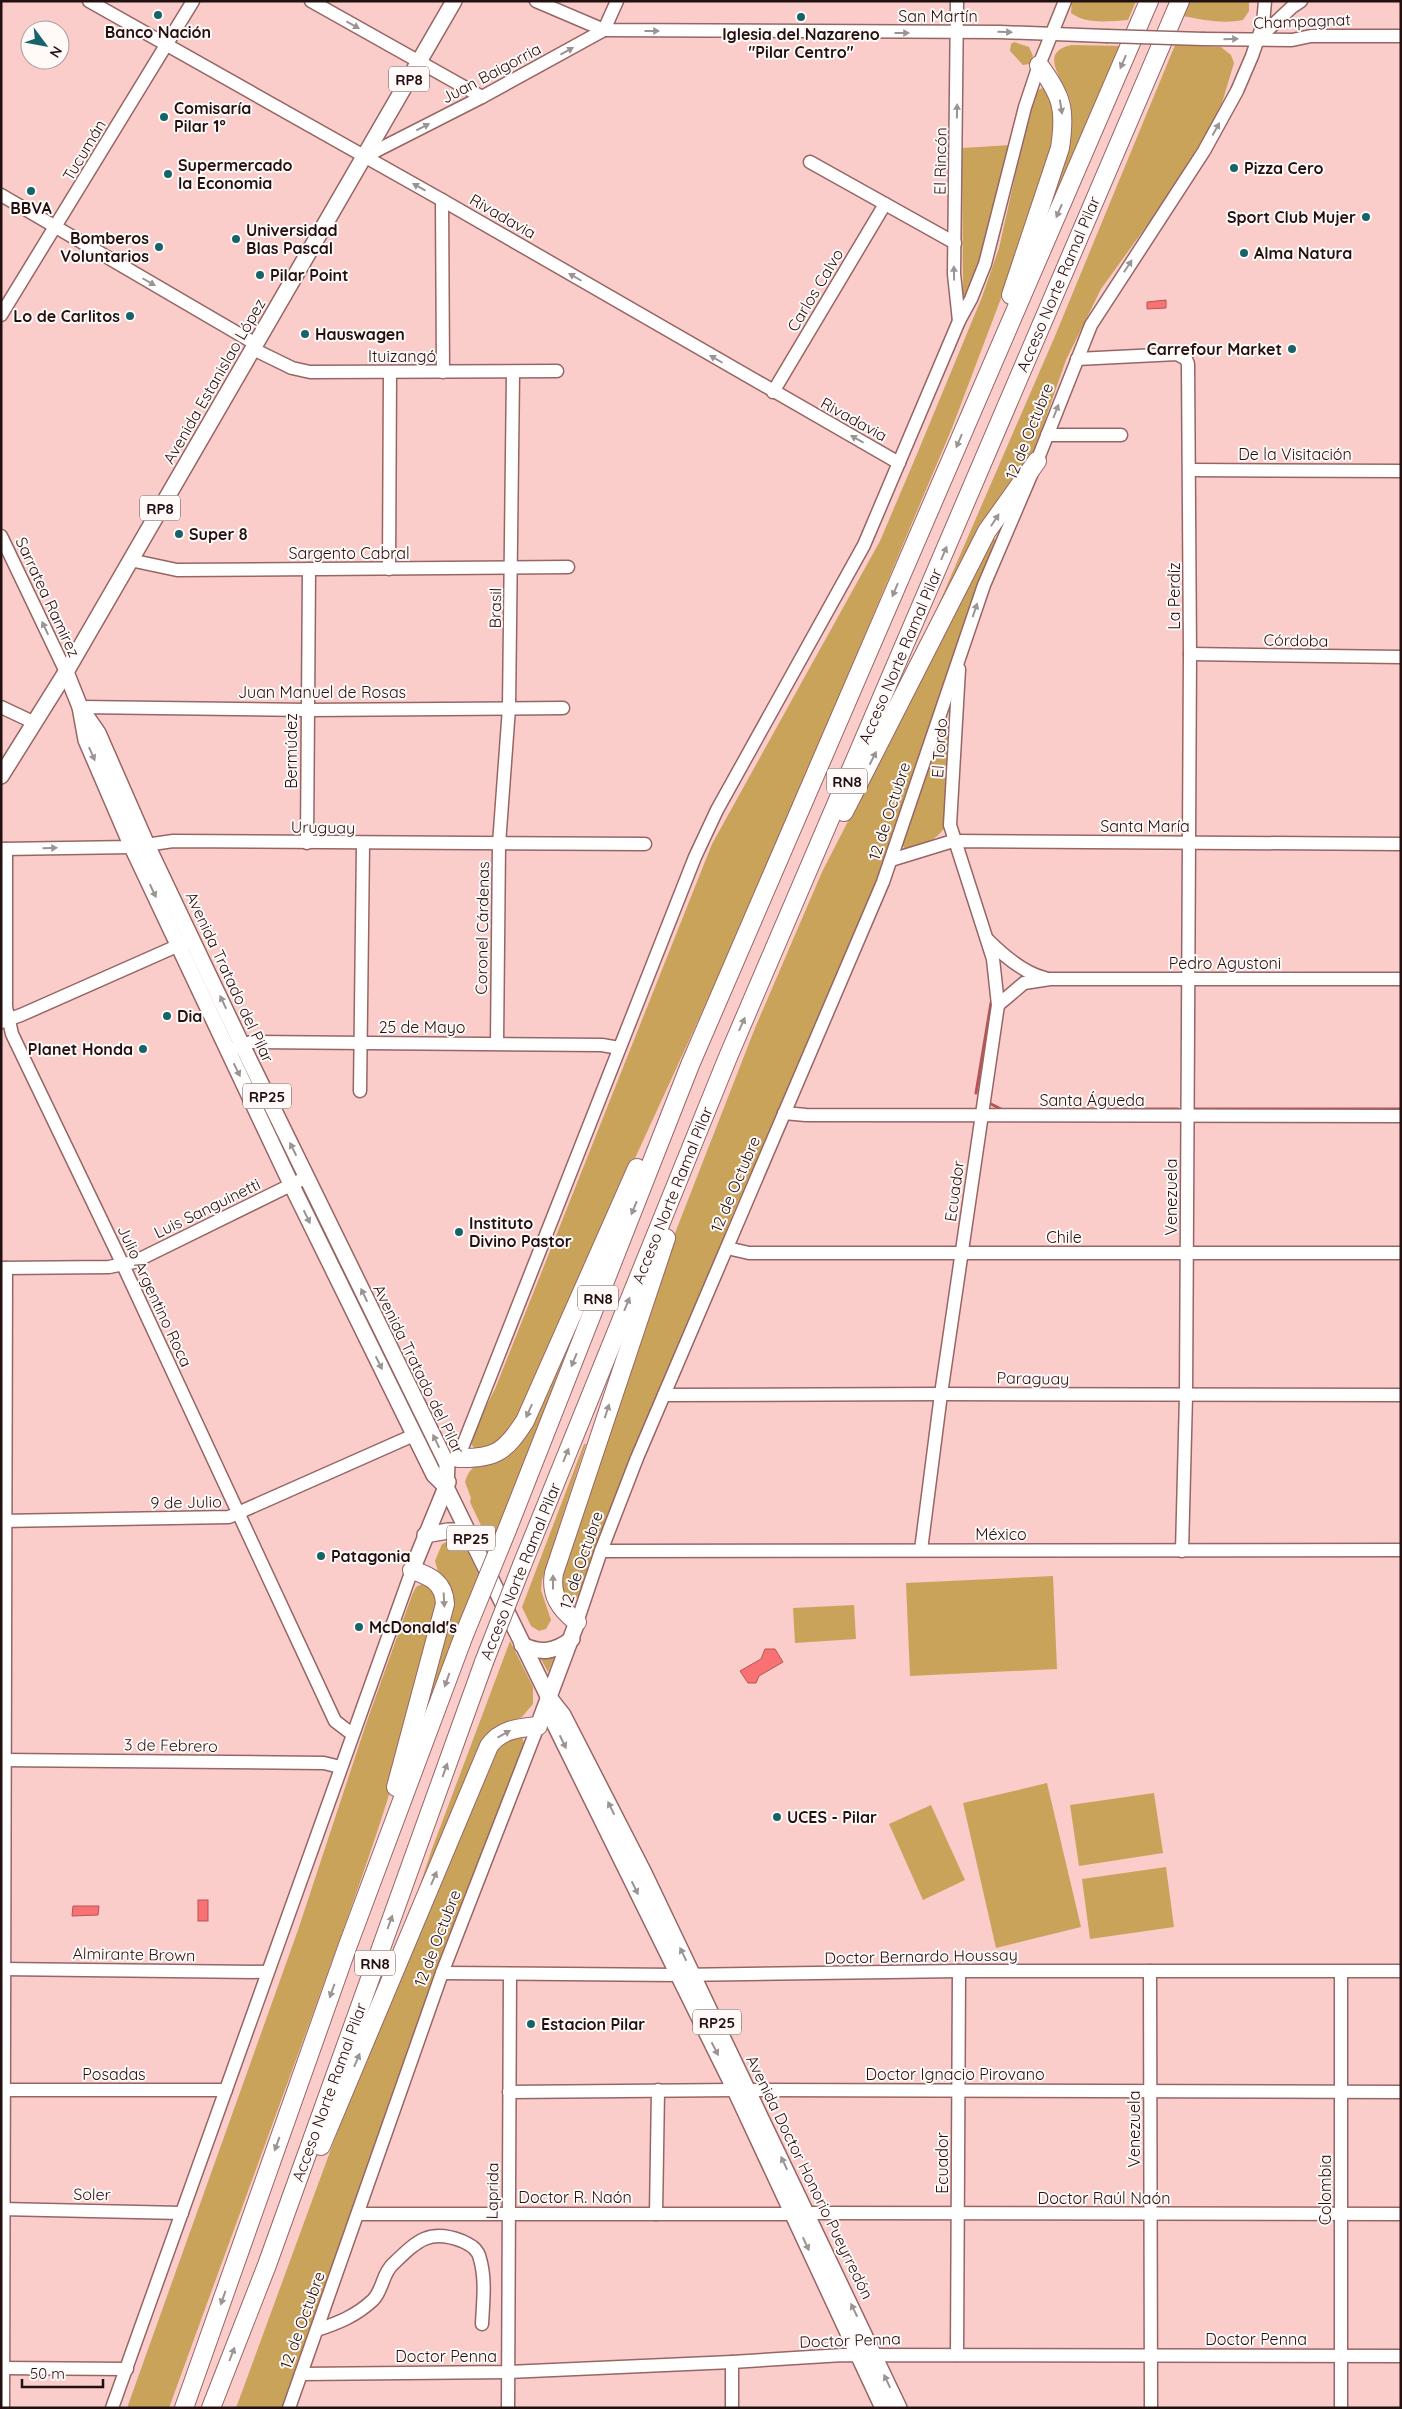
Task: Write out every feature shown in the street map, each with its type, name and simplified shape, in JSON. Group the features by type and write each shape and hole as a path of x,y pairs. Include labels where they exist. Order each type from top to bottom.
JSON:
{"highway":[{"name":"Acceso Norte Ramal Pilar","path":"185,2403 348,1945 464,1634 507,1530 690,1065 1149,1"},
{"name":"Acceso Norte Ramal Pilar","path":"213,2405 267,2265 484,1662 522,1565 728,1056 1180,1"},
{"path":"973,408 1060,148 1063,130 1060,100 1055,86 1039,65"},
{"path":"806,877 855,793 987,531 1037,461"},
{"path":"577,1622 564,1610 554,1592 552,1579 556,1564 728,1056"},
{"path":"458,1458 480,1458 496,1454 508,1444 525,1421 644,1155 690,1065"},
{"path":"348,1945 399,1777 444,1608 444,1592 439,1584 427,1575 412,1570"},
{"path":"267,2265 299,2199 489,1746 497,1737 508,1730 538,1726"}],"main road":[{"name":"Avenida Estanislao López","path":"1,776 66,672 454,1"},
{"name":"Avenida Tratado del Pilar","path":"66,672 80,707 98,733 179,946 228,1051 414,1435 434,1474 446,1486"},
{"name":"Avenida Tratado del Pilar","path":"140,846 193,939 242,1045 447,1464 446,1486"},
{"path":"412,1570 458,1458"},
{"name":"Avenida Doctor Honorio Pueyrredón","path":"446,1486 522,1645 548,1696 563,1715 601,1787 694,1975 742,2090 800,2214 858,2355 883,2408"},
{"path":"425,1535 448,1530 467,1531"},
{"name":"12 de Octubre","path":"538,1726 577,1622"},
{"path":"522,1645 535,1651 547,1652 559,1648 572,1639"},
{"name":"Avenida Doctor Honorio Pueyrredón","path":"548,1696 553,1721 677,1975 742,2090"},
{"name":"Avenida Doctor Honorio Pueyrredón","path":"800,2214 874,2354 900,2408"}],"street":[{"name":"Rivadavia","path":"89,1 442,200 773,392 900,463"},
{"name":"Tucumán","path":"1,315 193,1"},
{"path":"311,1 482,98"},
{"name":"San Martín","path":"536,1 604,30 1000,32 1106,36"},
{"path":"604,30 617,1"},
{"name":"El Rincón","path":"957,1 954,274 956,312 959,321"},
{"path":"458,1458 706,832 864,545 959,321 971,299 985,264 1026,107 1039,65 1065,1"},
{"path":"1258,39 1292,6 1301,1"},
{"path":"1265,7 1268,20 1273,25 1290,34 1311,36"},
{"name":"12 de Octubre","path":"577,1622 601,1551 664,1395 891,860 984,585 1037,461 1090,325 1204,151 1237,91 1258,39 1265,7"},
{"name":"Juan Baigorria","path":"364,157 482,98 604,30"},
{"name":"Champagnat","path":"1106,36 1292,40 1311,36 1401,36"},
{"path":"810,162 955,243"},
{"name":"Ituizangó","path":"1,194 254,347 300,370 390,372 556,371"},
{"path":"442,200 443,372"},
{"name":"Carlos Calvo","path":"773,392 885,204"},
{"name":"La Perdíz","path":"1077,358 1177,354 1186,359 1188,364 1190,470 1188,843"},
{"path":"389,569 390,372"},
{"name":"Brasil","path":"499,844 509,708 513,372"},
{"path":"1047,435 1121,435"},
{"name":"De la Visitación","path":"1190,470 1401,471"},
{"name":"Sarratea Ramirez","path":"1,536 66,672"},
{"name":"Sargento Cabral","path":"130,560 178,570 568,567"},
{"name":"Bermúdez","path":"307,843 309,569"},
{"name":"Córdoba","path":"1190,654 1401,657"},
{"name":"El Tordo","path":"953,841 950,825 958,725 960,656"},
{"path":"1,707 35,723"},
{"name":"Juan Manuel de Rosas","path":"80,707 308,710 563,708"},
{"path":"938,719 958,725"},
{"name":"Santa María","path":"891,860 953,841 1401,844"},
{"name":"Ecuador","path":"921,1550 980,1117 998,1005 996,978 986,938 953,841"},
{"name":"Uruguay","path":"4,849 140,846 173,842 644,844"},
{"name":"Venezuela","path":"1182,1551 1186,1396 1188,843"},
{"path":"360,1091 362,1043 362,844"},
{"name":"Coronel Cárdenas","path":"497,1043 499,844"},
{"name":"Julio Argentino Roca","path":"4,849 6,1007 4,1021 123,1265 335,1721 352,1734"},
{"name":"Pedro Agustoni","path":"986,938 1033,974 1050,979"},
{"path":"4,1021 193,939"},
{"path":"998,1005 1016,988 1021,979 1018,964 1002,966 996,978 1006,990 1016,988"},
{"name":"Pedro Agustoni","path":"1016,988 1024,982 1050,979 1401,979"},
{"name":"25 de Mayo","path":"228,1051 252,1042 497,1043 602,1045 619,1048"},
{"name":"Santa Águeda","path":"784,1113 806,1115 980,1117 1401,1116"},
{"name":"Luis Sanguinetti","path":"4,1268 123,1265 134,1262 307,1177"},
{"name":"Chile","path":"727,1248 748,1253 1401,1253"},
{"path":"3,2408 4,1268"},
{"name":"Paraguay","path":"664,1395 1401,1395"},
{"name":"9 de Julio","path":"4,1521 229,1517 238,1515 414,1435"},
{"name":"México","path":"601,1551 1401,1550"},
{"path":"112,2408 412,1570"},
{"name":"12 de Octubre","path":"289,2408 442,1972 538,1726"},
{"name":"3 de Febrero","path":"3,1760 324,1763 340,1767"},
{"name":"Almirante Brown","path":"3,1969 267,1972"},
{"name":"Ecuador","path":"957,2355 959,1971"},
{"name":"Doctor Bernardo Houssay","path":"442,1972 694,1975 959,1971 1401,1971"},
{"name":"Venezuela","path":"1150,1971 1151,2408"},
{"name":"Colombia","path":"1341,1972 1341,2408"},
{"name":"Laprida","path":"508,2408 510,1974"},
{"name":"Posadas","path":"2,2090 226,2090"},
{"path":"656,2214 658,2090"},
{"name":"Doctor Ignacio Pirovano","path":"509,2092 958,2090 1401,2092"},
{"name":"Soler","path":"2,2209 182,2213"},
{"name":"Doctor R. Naón","path":"358,2214 800,2214"},
{"name":"Doctor Raúl Naón","path":"800,2214 1401,2214"},
{"path":"316,2330 342,2322 356,2313 378,2292 385,2274 391,2266 422,2239 435,2234 450,2236 476,2249 480,2259 482,2276 482,2324"},
{"name":"Doctor Penna","path":"301,2374 508,2372 874,2354 1401,2356"},
{"path":"732,2362 732,2408"},
{"path":"2,2368 126,2369"}],"shaded area":[{"path":"1072,1 1136,1 1128,20 1091,21 1071,13"},
{"path":"1190,1 1249,1 1249,11 1243,20 1228,22 1183,16"},
{"path":"1014,42 1029,47 1033,56 1030,64 1023,65 1010,51 1011,44"},
{"path":"1071,45 1125,46 1029,263 1054,186 1071,108 1070,100 1054,63 1055,56 1060,49"},
{"path":"1175,45 1221,47 1231,55 1234,63 1222,103 1206,134 1158,210 1101,289 1066,360 1037,443 1024,470 915,659 1055,336"},
{"path":"1045,87 1060,123 1037,203 952,428 752,903 593,1250 527,1407 503,1444 476,1450 471,1444 476,1426 495,1389 712,844 880,541 917,454 982,297 999,248 1032,100 1038,90"},
{"path":"1011,145 976,280 963,301 962,148"},
{"path":"1166,300 1166,308 1147,309 1147,302"},
{"path":"993,538 996,540 968,610 888,855 818,1022 732,1216 693,1319 580,1597 574,1599 566,1597 559,1587 559,1576 647,1305 755,1028 822,872"},
{"path":"948,725 952,727 947,824 940,834 929,842 917,848 905,849 901,843 944,727"},
{"path":"584,1304 493,1551 470,1502 471,1498 465,1482 467,1476 476,1466 497,1460"},
{"path":"584,1444 586,1444 542,1580 541,1590 551,1620 546,1629 539,1631 531,1626 522,1607"},
{"path":"454,1539 463,1542 481,1580 403,1785 429,1681 440,1578 435,1561 442,1544"},
{"path":"1053,1576 1057,1669 910,1676 906,1583"},
{"path":"422,1584 429,1586 439,1598 429,1650 402,1753 334,1955 169,2408 127,2408 298,1930 367,1721 412,1595 416,1587"},
{"path":"854,1605 856,1639 795,1643 793,1608"},
{"path":"510,1641 533,1687 533,1704 522,1717 504,1723 491,1732 396,1956 432,1849"},
{"path":"765,1649 775,1649 783,1662 759,1676 756,1683 748,1683 740,1671 761,1659"},
{"path":"555,1655 548,1672 541,1659"},
{"path":"522,1736 525,1747 284,2408 236,2408 353,2089 497,1743"},
{"path":"1047,1783 1081,1927 996,1948 963,1803"},
{"path":"1154,1793 1163,1853 1079,1866 1070,1805"},
{"path":"931,1805 965,1880 923,1900 889,1824"},
{"path":"1166,1867 1174,1927 1090,1939 1082,1879"},
{"path":"198,1900 208,1900 208,1921 198,1921"},
{"path":"73,1906 99,1906 98,1915 72,1916"}],"waterway":[{"path":"976,1093 991,1003"},
{"path":"991,1104 1001,1109"},
{"path":"1065,1109 1178,1109"},
{"path":"1195,1109 1401,1109"}],"place":[{"name":"Banco Nación","path":"158,15"},
{"name":"Iglesia del Nazareno \"Pilar Centro\"","path":"801,17"},
{"name":"Comisaría Pilar 1°","path":"164,117"},
{"name":"Pizza Cero","path":"1234,168"},
{"name":"Supermercado la Economia","path":"168,174"},
{"name":"BBVA","path":"31,191"},
{"name":"Sport Club Mujer","path":"1366,217"},
{"name":"Universidad Blas Pascal","path":"236,239"},
{"name":"Bomberos Voluntarios","path":"159,247"},
{"name":"Alma Natura","path":"1244,253"},
{"name":"Pilar Point","path":"260,275"},
{"name":"Lo de Carlitos","path":"130,316"},
{"name":"Hauswagen","path":"305,334"},
{"name":"Carrefour Market","path":"1292,349"},
{"name":"Super 8","path":"179,534"},
{"name":"Dia","path":"167,1016"},
{"name":"Planet Honda","path":"143,1049"},
{"name":"Instituto Divino Pastor","path":"459,1232"},
{"name":"Patagonia","path":"321,1556"},
{"name":"McDonald's","path":"359,1627"},
{"name":"UCES - Pilar","path":"777,1817"},
{"name":"Estacion Pilar","path":"531,2024"}]}
